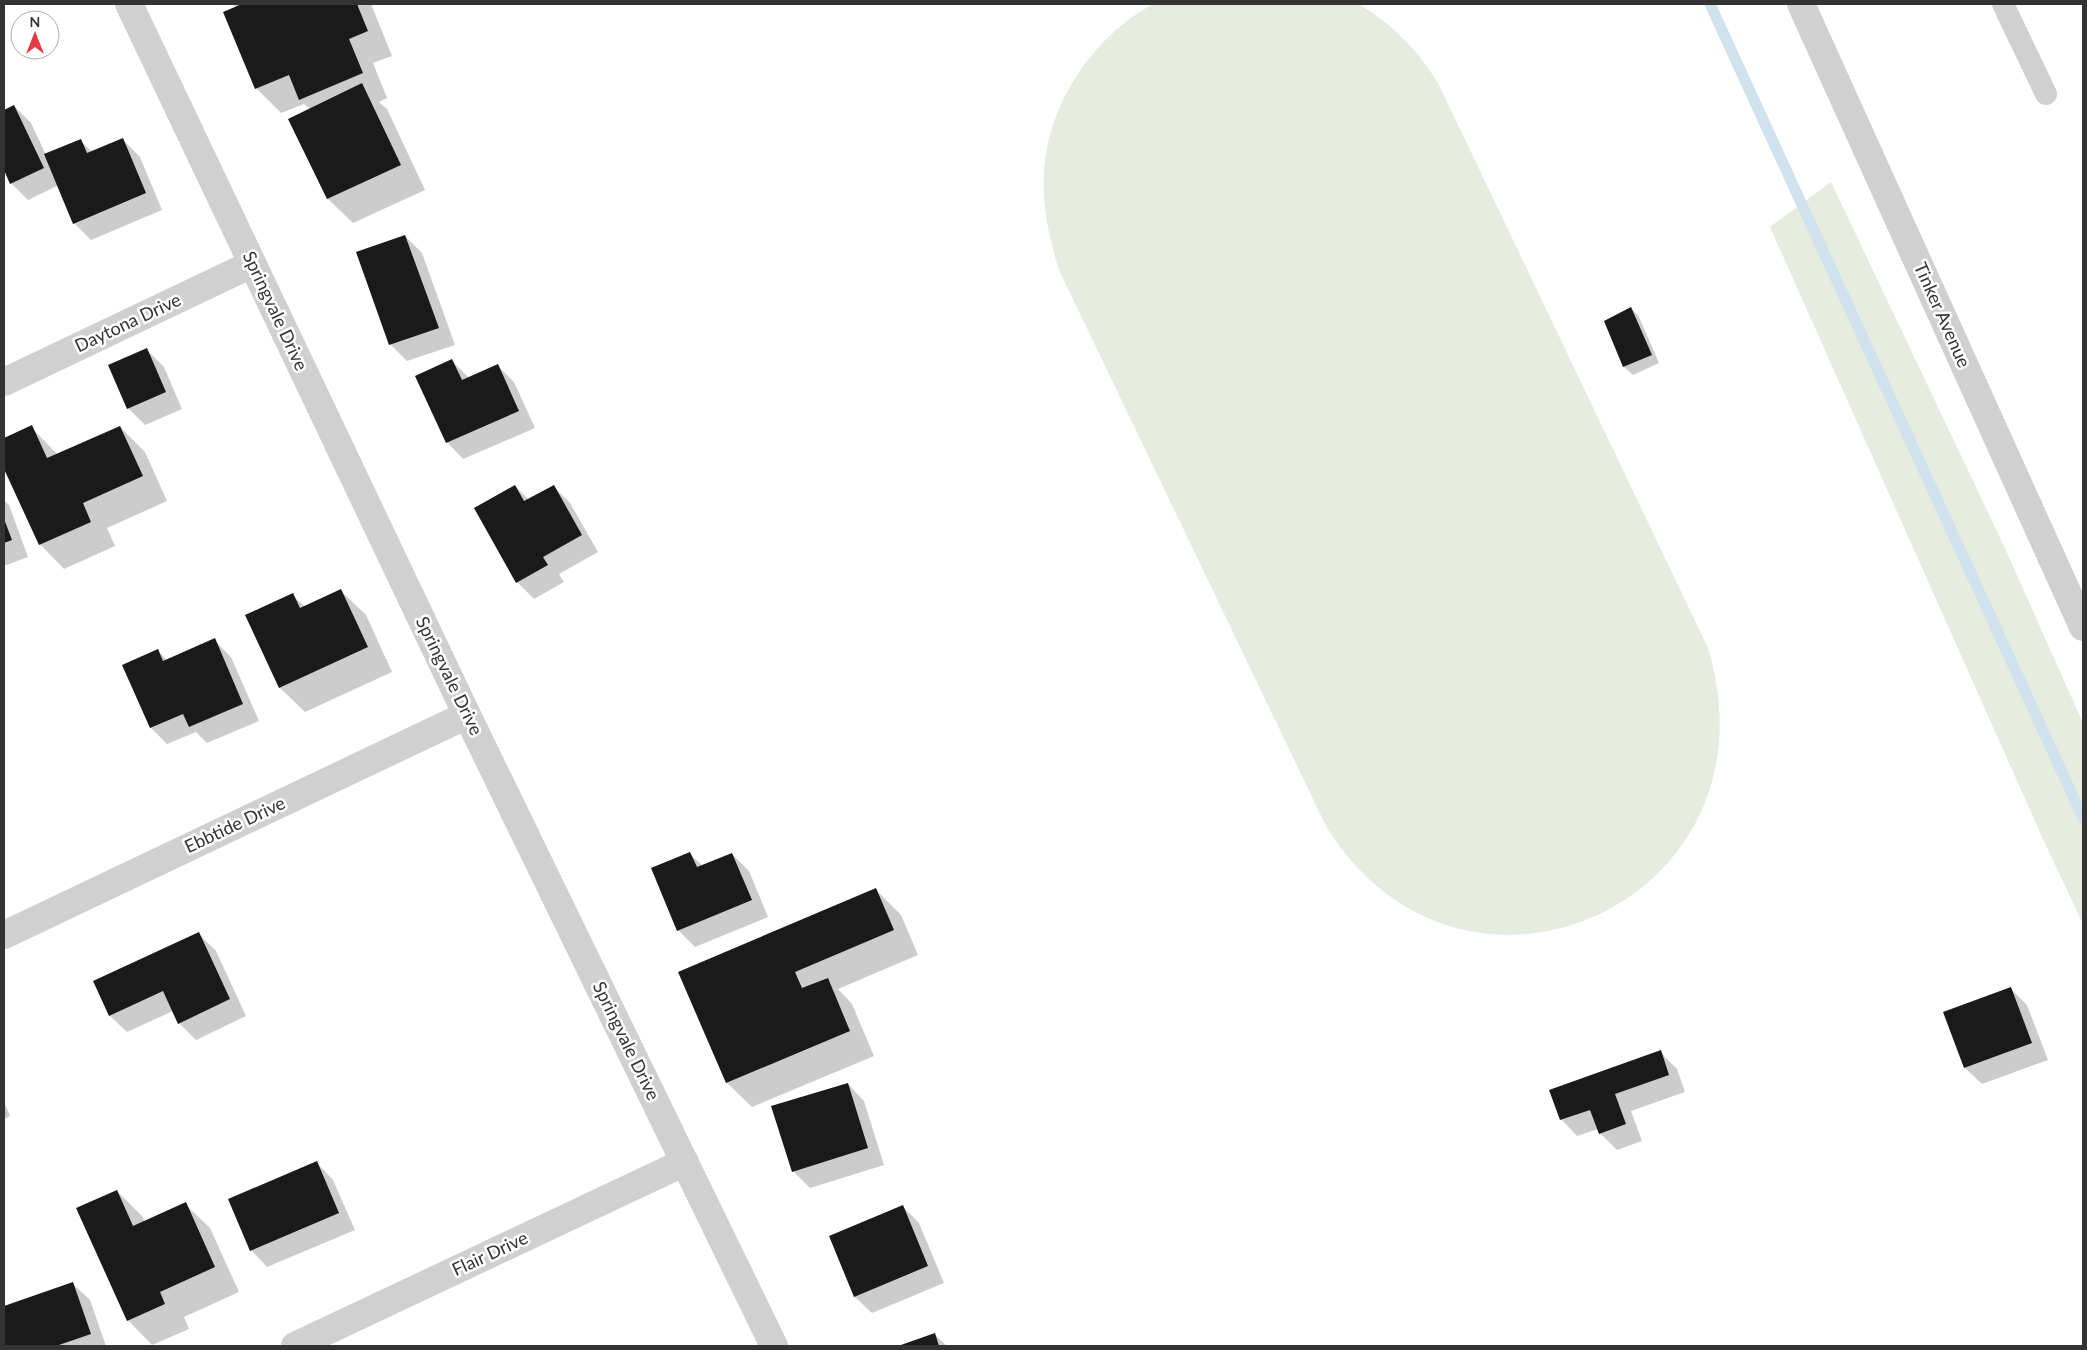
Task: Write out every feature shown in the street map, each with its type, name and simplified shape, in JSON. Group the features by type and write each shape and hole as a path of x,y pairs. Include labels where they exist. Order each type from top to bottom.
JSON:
{"street":[{"name":"Springvale Drive","path":"129,4 467,715 774,1346"},
{"name":"Tinker Avenue","path":"1801,4 2083,627"},
{"name":"Daytona Drive","path":"4,382 252,264"},
{"name":"Ebbtide Drive","path":"4,935 467,715"},
{"name":"Flair Drive","path":"295,1346 685,1162"}],"lane":[{"path":"2003,4 2046,94"}],"shaded area":[{"path":"1153,4 1359,4 1394,29 1413,48 1438,83 1708,648 1719,737 1700,814 1657,874 1597,915 1527,934 1454,927 1385,892 1326,826 1059,270 1049,234 1044,198 1044,173 1047,147 1064,97 1077,75 1111,34"},
{"path":"1831,182 2003,544 2083,723 2083,924 2043,839 1770,227"}],"building":[{"path":"242,4 357,4 368,31 349,39 363,73 299,100 289,75 255,89 223,12"},
{"path":"362,83 401,165 327,199 288,119"},
{"path":"14,105 44,168 10,184 4,170 4,110"},
{"path":"123,138 146,193 73,224 44,154 81,139 87,153"},
{"path":"405,235 439,328 389,345 356,252"},
{"path":"1631,307 1652,355 1623,367 1604,321"},
{"path":"147,348 166,392 127,409 108,365"},
{"path":"452,359 462,380 498,364 519,411 446,443 415,376"},
{"path":"32,425 47,458 120,426 143,476 83,503 91,522 39,545 4,469 4,438"},
{"path":"515,485 524,501 554,485 582,535 543,557 548,565 516,583 474,508"},
{"path":"4,519 12,540 4,543"},
{"path":"341,589 368,647 279,688 245,615 293,593 300,608"},
{"path":"215,638 243,704 189,727 183,714 150,728 122,665 158,649 163,661"},
{"path":"690,852 697,867 732,853 752,900 677,931 651,868"},
{"path":"876,888 894,930 795,972 802,988 828,978 850,1031 726,1083 678,972"},
{"path":"199,932 230,999 178,1024 163,991 109,1016 93,981"},
{"path":"2011,987 2032,1043 1964,1068 1943,1012"},
{"path":"1661,1050 1669,1075 1615,1094 1626,1124 1599,1134 1590,1110 1560,1120 1549,1090"},
{"path":"848,1083 868,1148 792,1172 771,1106"},
{"path":"317,1161 339,1213 250,1251 228,1199"},
{"path":"117,1190 133,1226 186,1202 215,1267 160,1292 165,1304 127,1321 76,1208"},
{"path":"903,1205 928,1266 854,1297 829,1236"},
{"path":"73,1282 91,1334 56,1346 4,1346 4,1306"},
{"path":"935,1333 939,1346 898,1346"}],"waterway":[{"path":"1710,4 2083,818"}]}
